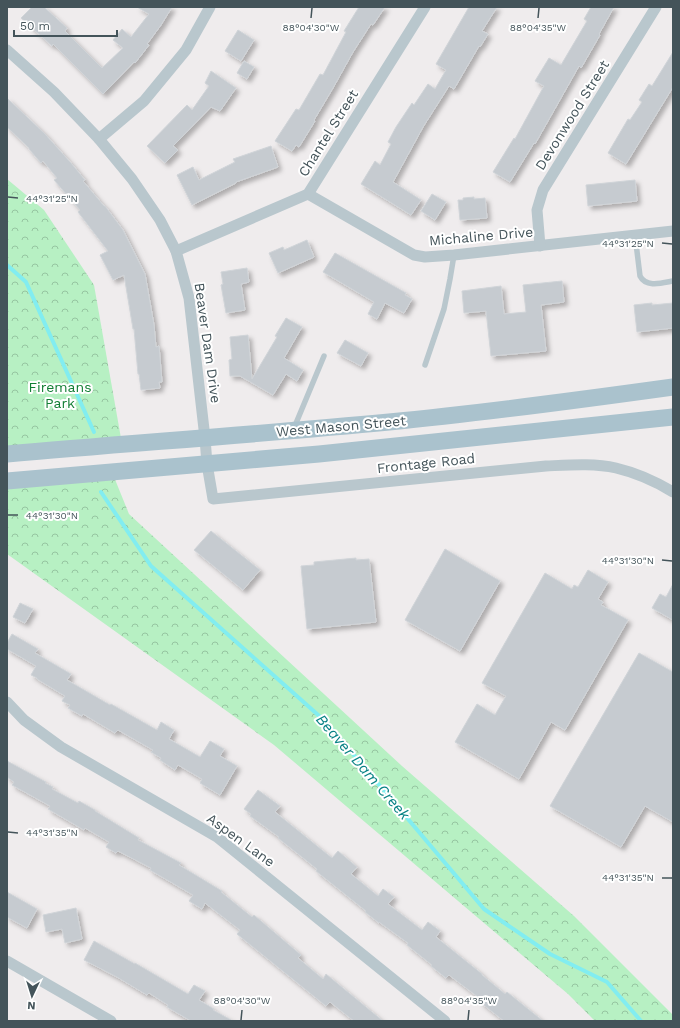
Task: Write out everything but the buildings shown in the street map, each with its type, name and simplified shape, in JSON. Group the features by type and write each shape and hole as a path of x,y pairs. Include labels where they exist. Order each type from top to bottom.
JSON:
{"main road":[{"name":"West Mason Street","path":"7,454 389,422 540,406 673,387"},
{"name":"West Mason Street","path":"7,481 319,454 673,417"}],"street":[{"path":"99,139 144,101 186,50 210,7"},
{"name":"Chantel Street","path":"176,251 308,194 424,7"},
{"name":"Devonwood Street","path":"540,246 537,210 543,190 656,7"},
{"name":"Beaver Dam Drive","path":"7,50 54,92 99,139 132,179 160,220 176,251 189,298 207,464"},
{"name":"Michaline Drive","path":"308,194 414,255 425,257 673,231"},
{"name":"Frontage Road","path":"207,464 213,499 546,466 575,465 615,468 632,472 673,492"},
{"name":"Aspen Lane","path":"7,702 24,720 60,747 217,837 445,1021"},
{"path":"7,961 111,1021"}],"lane":[{"path":"635,235 640,276 642,280 646,283 654,284 673,281"},
{"path":"424,365 444,309 454,255"},
{"path":"293,430 324,356"}],"green space":[{"name":"Firemans Park","path":"7,179 44,210 94,285 122,444 7,454"},
{"path":"112,472 129,514 402,766 574,916 673,1015 673,1021 595,1021 568,994 274,745 7,554 7,481"}],"waterway":[{"name":"Beaver Dam Creek","path":"7,265 26,282 94,432"},
{"name":"Beaver Dam Creek","path":"101,492 151,566 326,722 484,909 550,954 607,982 641,1021"}]}
